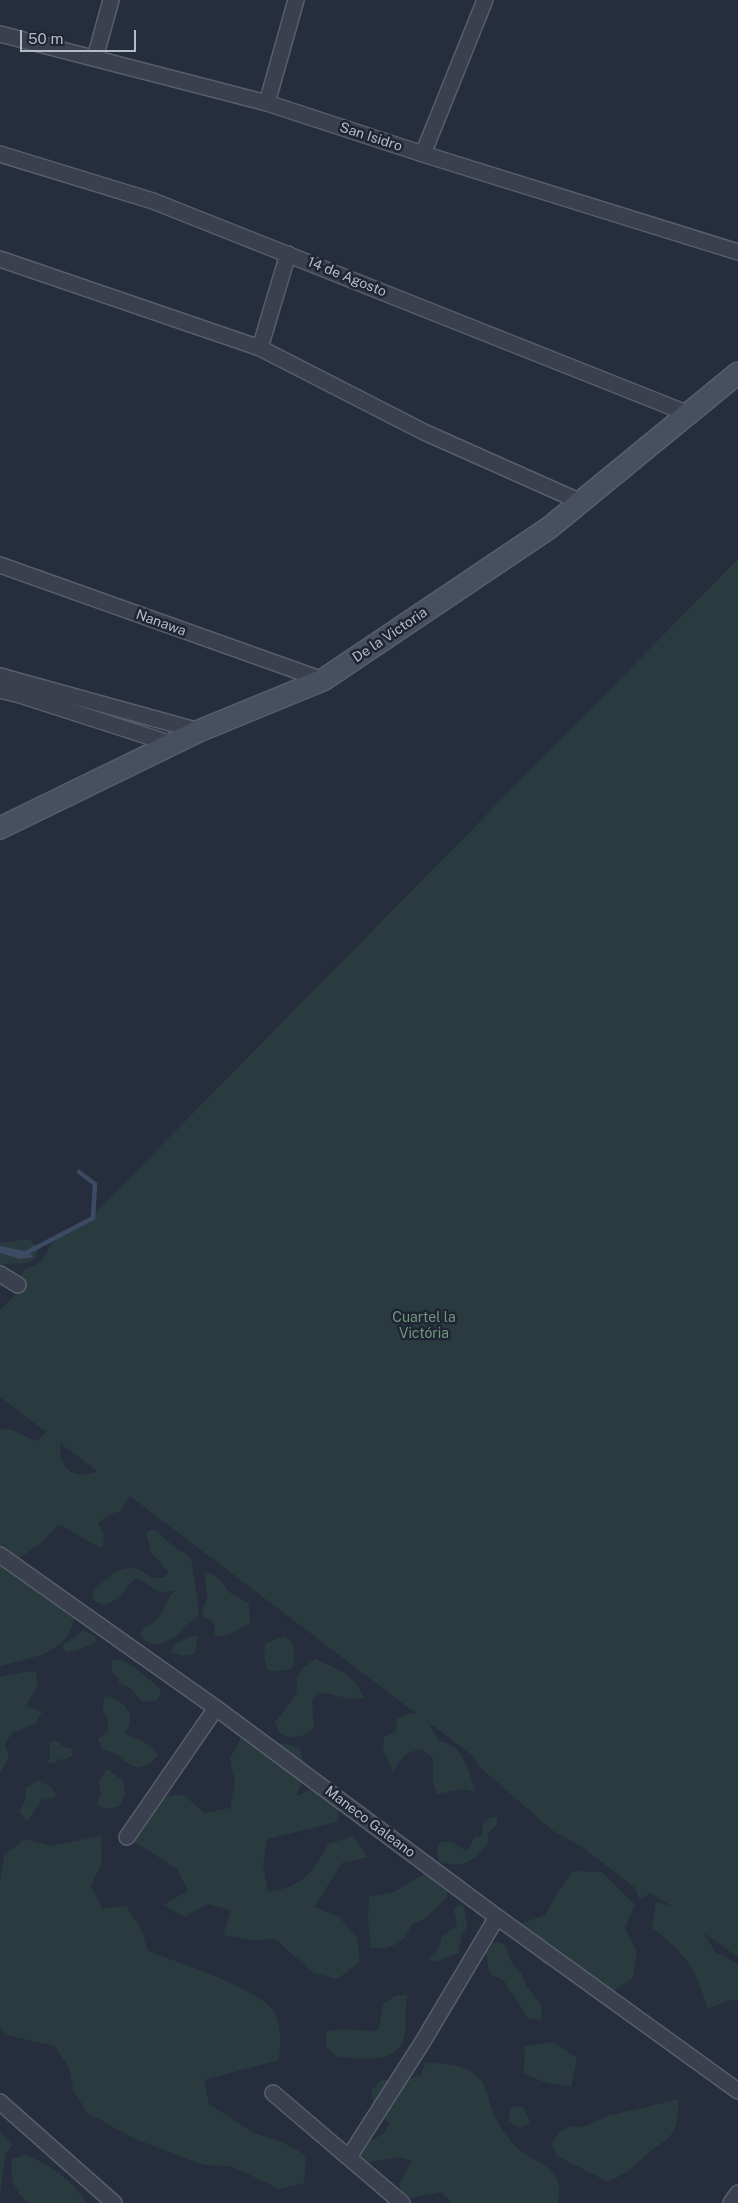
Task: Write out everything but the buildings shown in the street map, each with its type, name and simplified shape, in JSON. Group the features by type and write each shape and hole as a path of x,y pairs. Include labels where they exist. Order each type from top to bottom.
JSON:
{"main road":[{"name":"De la Victoria","path":"0,828 199,731 323,680 549,528 738,373"}],"street":[{"path":"95,58 112,0"},
{"path":"267,103 296,0"},
{"path":"424,154 485,0"},
{"name":"San Isidro","path":"0,34 267,103 738,252"},
{"name":"14 de Agosto","path":"0,154 153,201 688,414"},
{"path":"260,348 288,254"},
{"path":"0,259 260,348 424,432 581,502"},
{"name":"Nanawa","path":"0,565 323,680"},
{"path":"0,676 199,731"},
{"path":"0,690 172,744"},
{"path":"0,1274 18,1286"},
{"name":"Maneco Galeano","path":"0,1555 216,1708 497,1917 738,2091"},
{"path":"127,1837 216,1708"},
{"path":"349,2157 422,2044 497,1917"},
{"path":"273,2093 402,2203"},
{"path":"0,2102 114,2203"},
{"path":"731,2203 738,2193"}],"green space":[{"name":"Cuartel la Victória","path":"738,559 738,1957 704,1933 715,1952 738,1964 738,2001 729,2000 707,2009 699,1983 688,1963 673,1945 652,1928 656,1902 671,1906 650,1893 640,1900 635,1888 585,1849 552,1830 482,1769 472,1755 427,1721 439,1741 451,1745 460,1753 470,1773 475,1792 463,1789 437,1794 433,1782 433,1758 422,1749 404,1756 393,1772 383,1750 384,1737 396,1732 397,1719 409,1713 418,1715 130,1496 120,1511 108,1515 98,1523 104,1535 103,1548 58,1525 40,1544 19,1558 0,1550 0,1429 15,1431 38,1441 46,1432 0,1397 0,1310 25,1285 22,1283 21,1277 23,1271 41,1262 51,1245 65,1230 81,1227","holes":["60,1443 97,1471 80,1474 68,1470 62,1459"]},
{"path":"29,1239 38,1248 34,1259 24,1263 0,1265 0,1243"},
{"path":"151,1529 157,1531 173,1546 191,1558 199,1610 198,1616 180,1633 167,1642 159,1644 144,1640 141,1634 145,1628 161,1615 168,1599 175,1591 158,1591 136,1578 110,1603 98,1603 92,1597 93,1592 109,1576 121,1569 133,1568 152,1578 165,1578 168,1572 151,1552 146,1533"},
{"path":"8,1562 20,1566 43,1598 56,1597 74,1615 72,1628 58,1646 37,1656 0,1666 0,1565"},
{"path":"205,1573 214,1575 228,1591 249,1603 250,1624 231,1634 215,1636 214,1624 204,1617 202,1611 207,1599"},
{"path":"83,1630 96,1637 95,1643 66,1652 62,1646"},
{"path":"198,1635 195,1654 183,1656 170,1652 179,1642"},
{"path":"284,1636 292,1643 295,1657 292,1669 273,1672 267,1669 264,1656 265,1644"},
{"path":"118,1659 136,1668 160,1688 160,1695 157,1700 141,1701 130,1688 119,1683 118,1677 112,1673 112,1660"},
{"path":"316,1659 349,1677 364,1698 351,1699 321,1692 312,1701 314,1727 298,1737 280,1734 275,1722 297,1691 297,1677 304,1667"},
{"path":"23,1672 36,1672 38,1684 26,1706 42,1712 36,1723 12,1733 5,1744 9,1757 0,1773 0,1677"},
{"path":"105,1695 119,1701 127,1708 130,1724 125,1734 150,1745 158,1755 150,1764 138,1768 125,1762 115,1753 103,1750 98,1739 108,1731 108,1719 102,1708"},
{"path":"242,1735 299,1747 307,1772 296,1796 312,1789 338,1796 338,1822 267,1839 263,1866 268,1892 290,1886 305,1877 316,1864 328,1844 353,1836 368,1857 342,1863 314,1907 339,1917 357,1937 360,1962 337,1979 314,1973 275,1939 250,1940 224,1935 231,1910 207,1904 185,1917 163,1905 188,1891 177,1869 133,1841 156,1796 184,1795 204,1813 230,1808 235,1783 230,1759"},
{"path":"57,1741 65,1748 71,1749 72,1755 66,1759 56,1760 55,1763 49,1764 47,1761 50,1759 50,1742"},
{"path":"107,1769 123,1781 125,1793 120,1806 109,1809 97,1805 101,1793 99,1780"},
{"path":"37,1781 50,1786 57,1797 42,1800 27,1821 19,1811 25,1801 26,1788"},
{"path":"491,1817 498,1817 497,1822 488,1833 488,1844 478,1855 461,1864 454,1865 439,1862 437,1849 440,1843 450,1842 457,1844 465,1851 469,1849 474,1837 481,1836 483,1823"},
{"path":"101,1836 102,1862 91,1886 102,1909 126,1906 140,1927 148,1951 214,1976 249,1992 262,2000 275,2014 280,2033 279,2060 204,2080 209,2104 254,2133 281,2142 306,2155 304,2183 279,2189 231,2166 204,2165 135,2139 88,2113 74,2092 69,2068 55,2046 6,2035 0,2027 0,1883 4,1855 25,1839 51,1846"},
{"path":"573,1871 602,1872 635,1905 625,1928 637,1952 633,1978 612,1992 570,1968 545,1965 527,1948 520,1924 545,1915"},
{"path":"430,1873 450,1885 446,1899 423,1920 412,1924 406,1936 397,1944 385,1948 371,1948 368,1921 369,1897 394,1892 417,1878"},
{"path":"458,1904 464,1907 467,1926 461,1938 458,1953 435,1962 429,1958 439,1948 442,1936 454,1928 457,1923 454,1910"},
{"path":"499,1942 505,1945 512,1964 522,1973 526,1985 542,2006 541,2020 529,2019 504,1981 492,1975 489,1971 485,1944"},
{"path":"408,1995 405,2034 402,2044 387,2056 366,2059 335,2056 326,2046 326,2032 333,2030 379,2030 383,2004 395,1996"},
{"path":"553,2042 577,2058 571,2087 547,2083 524,2074 525,2046"},
{"path":"426,2062 466,2069 481,2080 494,2115 510,2140 524,2154 554,2173 558,2181 558,2203 451,2203 440,2192 413,2198 402,2195 399,2184 412,2161 400,2157 346,2166 348,2153 383,2134 389,2124 377,2110 371,2091 381,2080 407,2079 421,2075"},
{"path":"679,2099 678,2115 672,2134 618,2177 606,2181 557,2156 552,2144 559,2132 571,2126 583,2127 608,2116"},
{"path":"523,2106 530,2123 519,2128 509,2121 510,2108"},
{"path":"0,2131 13,2144 5,2154 0,2197"},
{"path":"25,2155 60,2174 74,2186 87,2203 28,2203 16,2188 11,2171 12,2159"}],"water":[{"path":"0,1246 29,1252 33,1257 20,1259 0,1253"}],"waterway":[{"path":"24,1254 93,1218 95,1184 79,1172"}]}
